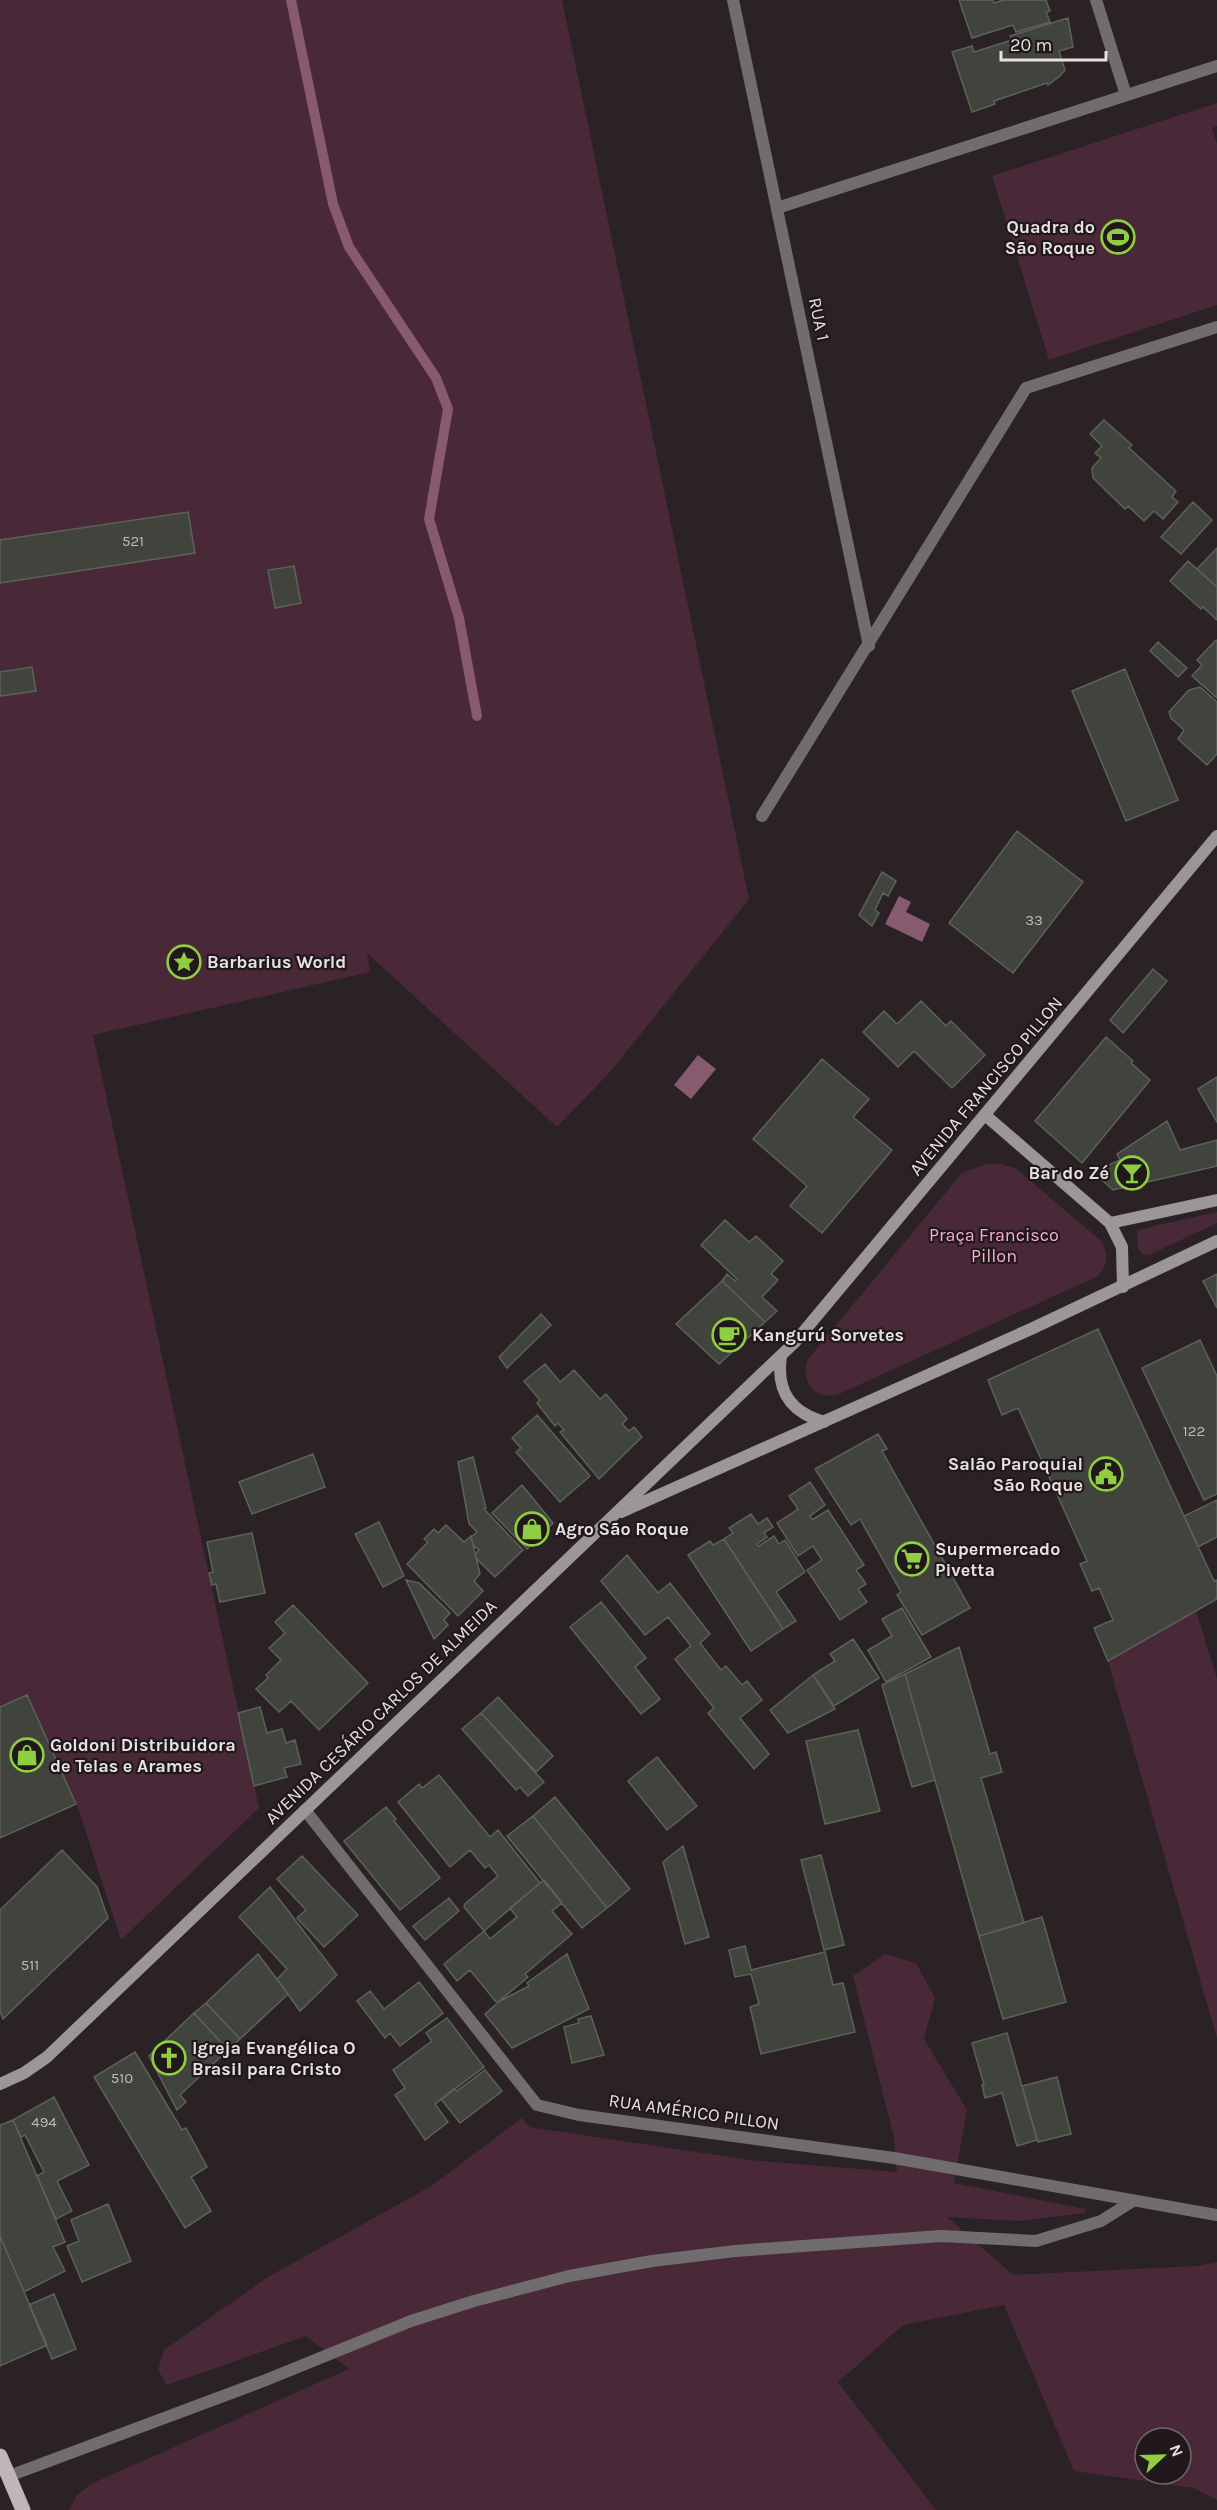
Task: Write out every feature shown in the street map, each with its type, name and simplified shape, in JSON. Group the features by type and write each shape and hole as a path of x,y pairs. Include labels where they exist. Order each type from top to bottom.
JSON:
{"main road":[{"name":"AVENIDA FRANCISCO PILLON","path":"781,1356 803,1333 1217,836"},
{"path":"985,1115 1110,1223 1122,1247 1123,1287"},
{"path":"1110,1223 1217,1200"},
{"path":"611,1516 1123,1287 1217,1241"},
{"path":"781,1356 780,1378 787,1399 803,1414 824,1422"},
{"name":"AVENIDA CESÁRIO CARLOS DE ALMEIDA","path":"0,2084 24,2073 47,2057 781,1356"},
{"path":"0,2456 23,2510"}],"street":[{"name":"RUA 1","path":"733,0 869,646"},
{"path":"1096,0 1126,95"},
{"path":"777,208 1217,66"},
{"path":"762,816 869,646 1026,388 1217,327"},
{"name":"RUA AMÉRICO PILLON","path":"304,1810 537,2105 579,2115 894,2158 1217,2215"},
{"path":"9,2476 266,2380 411,2321 474,2301 568,2276 652,2261 735,2251 941,2236 1036,2241 1101,2221 1133,2201"}],"green space":[{"path":"0,0 562,0 749,899 611,1071 557,1127 367,953 370,972 93,1035 259,1808 121,1940 79,1811 27,1695 0,1707"},
{"path":"1217,103 1217,126 1212,128 1217,144 1217,305 1049,360 992,176"},
{"name":"Praça Francisco Pillon","path":"987,1164 1001,1164 1015,1168 1099,1239 1106,1254 1104,1268 1096,1277 839,1394 831,1396 817,1392 808,1382 806,1375 808,1359 962,1173"},
{"path":"1217,1212 1217,1223 1151,1254 1144,1255 1138,1249 1137,1230"},
{"path":"1196,1611 1217,1679 1217,2038 1108,1661"},
{"path":"885,1954 916,1963 935,1998 924,2039 967,2110 954,2183 1085,2209 1085,2213 1019,2221 947,2217 1013,2275 1196,2266 1217,2262 1217,2500 1194,2488 1180,2486 1193,2486 1193,2426 1133,2426 1133,2479 1074,2471 1004,2305 903,2325 838,2382 936,2510 69,2510 77,2495 91,2484 349,2369 306,2336 167,2385 158,2370 164,2350 268,2277 433,2185 522,2118 529,2127 750,2160 897,2172 894,2137 853,1976"}],"shaded area":[{"path":"899,896 911,902 906,912 930,924 922,942 885,924"},
{"path":"698,1055 716,1069 691,1099 674,1085"}],"building":[{"path":"959,0 993,0 994,3 1003,0 1046,0 1050,11 1046,12 1050,22 1016,32 1013,25 972,38"},
{"path":"1068,18 1073,47 1059,51 1065,70 1060,76 1048,85 1047,83 994,101 995,104 972,112 952,52 972,46 974,52 1012,40 1010,36"},
{"path":"1104,420 1132,445 1129,448 1176,491 1172,497 1178,502 1163,519 1154,511 1144,521 1128,506 1125,509 1093,478 1092,468 1101,458 1095,453 1102,446 1090,434"},
{"path":"1193,502 1212,520 1181,554 1161,537"},
{"path":"188,512 195,553 0,583 0,540"},
{"path":"1217,548 1217,587 1197,569"},
{"path":"1188,561 1217,587 1217,620 1170,581"},
{"path":"294,566 301,603 275,608 268,570"},
{"path":"1216,640 1217,698 1192,676 1202,665 1197,660"},
{"path":"1158,642 1187,668 1178,677 1150,651"},
{"path":"32,667 36,691 0,696 0,672"},
{"path":"1125,669 1178,800 1126,821 1072,691"},
{"path":"1200,687 1217,702 1217,754 1207,765 1178,739 1184,730 1171,718 1169,712 1189,690"},
{"path":"1017,831 1083,882 1013,973 949,923"},
{"path":"882,872 896,881 888,896 883,893 875,910 879,913 872,926 859,915"},
{"path":"1153,969 1167,981 1123,1033 1110,1020"},
{"path":"921,1001 946,1026 951,1021 985,1055 952,1088 914,1051 898,1067 863,1032 884,1011 897,1024"},
{"path":"1106,1037 1150,1080 1082,1163 1035,1121"},
{"path":"822,1059 869,1099 853,1117 892,1150 822,1233 790,1206 807,1186 753,1139"},
{"path":"1217,1077 1217,1122 1198,1089"},
{"path":"1167,1121 1180,1150 1217,1140 1217,1166 1113,1190 1093,1172 1120,1160 1117,1154"},
{"path":"725,1220 749,1242 756,1236 783,1261 771,1274 778,1280 762,1297 777,1311 765,1322 722,1281 727,1274 735,1281 737,1279 701,1245"},
{"path":"1217,1274 1217,1308 1203,1281"},
{"path":"722,1281 765,1322 719,1364 676,1324"},
{"path":"541,1314 551,1325 507,1368 499,1357"},
{"name":"Salão Paroquial São Roque","path":"1098,1329 1214,1581 1217,1580 1217,1599 1108,1661 1094,1628 1113,1620 1099,1588 1092,1591 1080,1564 1087,1561 1018,1408 1002,1415 988,1380"},
{"path":"1200,1340 1217,1376 1217,1494 1204,1500 1142,1368"},
{"path":"545,1364 560,1382 574,1370 600,1399 606,1394 627,1419 622,1424 629,1431 634,1427 642,1437 599,1479 560,1432 564,1430 558,1423 555,1426 537,1403 540,1400 524,1381"},
{"path":"537,1415 590,1476 560,1502 516,1452 521,1448 512,1438"},
{"name":"Supermercado Pivetta","path":"878,1434 887,1449 882,1451 970,1608 922,1635 897,1595 901,1592 860,1519 851,1525 815,1469"},
{"path":"313,1454 325,1487 252,1514 239,1482"},
{"path":"473,1457 486,1508 484,1509 523,1550 495,1577 476,1558 475,1554 479,1550 473,1545 471,1537 477,1532 469,1524 458,1462"},
{"path":"810,1482 825,1505 810,1516 812,1520 828,1510 864,1565 856,1570 866,1584 858,1589 867,1602 840,1620 807,1570 822,1560 813,1546 798,1556 777,1523 798,1509 789,1496"},
{"path":"522,1485 553,1523 527,1549 492,1513"},
{"path":"1217,1500 1217,1537 1198,1547 1184,1516"},
{"path":"751,1514 758,1524 767,1518 773,1527 764,1533 767,1537 757,1544 759,1546 774,1536 779,1544 785,1540 805,1572 776,1592 796,1621 783,1629 724,1539 733,1533 729,1528"},
{"path":"379,1522 404,1576 383,1587 355,1534"},
{"path":"446,1525 464,1542 471,1536 480,1574 474,1581 483,1591 458,1616 407,1564 428,1542 424,1539 434,1529 438,1533"},
{"path":"252,1533 265,1593 220,1602 216,1584 212,1585 209,1573 213,1572 207,1542"},
{"path":"724,1539 783,1629 751,1651 688,1555 710,1541 713,1545"},
{"path":"627,1555 658,1593 670,1583 710,1634 700,1643 721,1670 726,1666 742,1685 747,1681 762,1700 740,1718 769,1754 754,1769 708,1713 714,1708 675,1659 691,1646 668,1617 645,1635 601,1581"},
{"path":"406,1580 419,1583 450,1613 444,1620 448,1625 434,1639"},
{"path":"601,1602 646,1658 635,1667 660,1699 641,1714 570,1627"},
{"path":"293,1605 368,1683 319,1730 291,1701 279,1712 256,1689 268,1678 266,1675 281,1660 269,1648 285,1633 275,1622"},
{"path":"902,1608 931,1657 886,1682 868,1650 892,1636 882,1619"},
{"path":"853,1639 879,1678 834,1706 813,1675 835,1661 830,1654"},
{"path":"959,1647 990,1754 996,1752 1002,1772 981,1778 1024,1923 979,1936 905,1674"},
{"path":"905,1674 935,1780 912,1787 882,1685"},
{"path":"813,1675 835,1709 788,1733 770,1710"},
{"name":"Goldoni Distribuidora de Telas e Arames","path":"27,1695 76,1804 0,1838 0,1707"},
{"path":"498,1697 553,1756 536,1772 481,1713"},
{"path":"260,1707 267,1733 282,1729 286,1743 295,1740 301,1764 284,1768 287,1777 254,1786 238,1713"},
{"path":"481,1713 544,1782 528,1796 520,1787 516,1790 462,1729"},
{"path":"858,1730 880,1811 825,1824 806,1741"},
{"path":"657,1757 697,1806 667,1830 628,1781"},
{"path":"439,1775 490,1837 498,1830 540,1883 484,1931 464,1907 498,1876 489,1865 485,1868 470,1850 450,1867 398,1802 419,1784 422,1788"},
{"path":"555,1797 630,1889 607,1908 533,1816"},
{"path":"386,1807 396,1819 394,1821 440,1878 400,1910 344,1841"},
{"path":"533,1816 607,1908 582,1928 507,1836"},
{"path":"683,1846 709,1937 685,1944 663,1862"},
{"path":"62,1850 97,1887 108,1918 3,2019 0,2011 0,1910"},
{"path":"821,1855 844,1945 824,1950 801,1860"},
{"path":"302,1856 358,1915 324,1947 297,1918 306,1910 277,1879"},
{"path":"544,1880 562,1903 552,1911 572,1934 525,1974 528,1977 497,2003 470,1970 457,1981 444,1964 484,1931 490,1939 517,1917 510,1908"},
{"path":"270,1887 337,1975 300,2011 277,1979 287,1969 239,1917"},
{"path":"449,1898 459,1911 425,1940 413,1926"},
{"path":"1042,1917 1066,2002 1003,2019 979,1936"},
{"path":"745,1946 751,1970 825,1952 833,1985 843,1983 855,2032 761,2054 750,2007 759,2004 751,1974 735,1977 729,1950"},
{"path":"258,1954 288,1994 240,2039 206,2003"},
{"path":"567,1954 589,2009 512,2048 485,2014 500,2001 529,1986 527,1983"},
{"path":"419,1982 443,2013 400,2046 390,2033 385,2038 357,2001 370,1991 384,2009"},
{"path":"206,2003 240,2039 228,2050 194,2013"},
{"path":"194,2013 228,2050 180,2095 186,2102 177,2110 149,2056"},
{"path":"591,2016 604,2055 572,2063 564,2027 579,2023 578,2019"},
{"path":"447,2018 484,2067 435,2104 448,2122 425,2140 395,2095 405,2088 393,2070 432,2041 426,2033"},
{"path":"1007,2033 1037,2140 1017,2146 1002,2093 985,2098 982,2085 984,2085 972,2043"},
{"path":"135,2052 182,2130 186,2128 207,2167 191,2177 211,2211 185,2228 94,2077"},
{"path":"485,2070 502,2091 460,2123 441,2099 454,2089 457,2091"},
{"path":"1057,2077 1071,2134 1038,2142 1022,2086"},
{"path":"54,2097 89,2165 57,2181 72,2211 56,2219 37,2176 44,2172 25,2135 21,2137 13,2120"},
{"path":"13,2120 65,2242 53,2247 65,2271 24,2292 0,2236 0,2125"},
{"path":"108,2204 131,2261 82,2282 67,2246 79,2241 71,2220"},
{"path":"0,2236 47,2345 0,2366"},
{"path":"54,2294 76,2349 52,2359 29,2305"}],"waterway":[{"path":"291,0 333,204 349,247 436,378 448,409 429,519 459,618 477,716"}],"place":[{"name":"Quadra do São Roque","path":"1118,237"},
{"name":"Barbarius World","path":"184,962"},
{"name":"Bar do Zé","path":"1132,1173"},
{"name":"Kangurú Sorvetes","path":"729,1335"},
{"name":"Salão Paroquial São Roque","path":"1106,1474"},
{"name":"Agro São Roque","path":"532,1529"},
{"name":"Supermercado Pivetta","path":"912,1559"},
{"name":"Goldoni Distribuidora de Telas e Arames","path":"27,1755"},
{"name":"Igreja Evangélica O Brasil para Cristo","path":"169,2058"}]}
